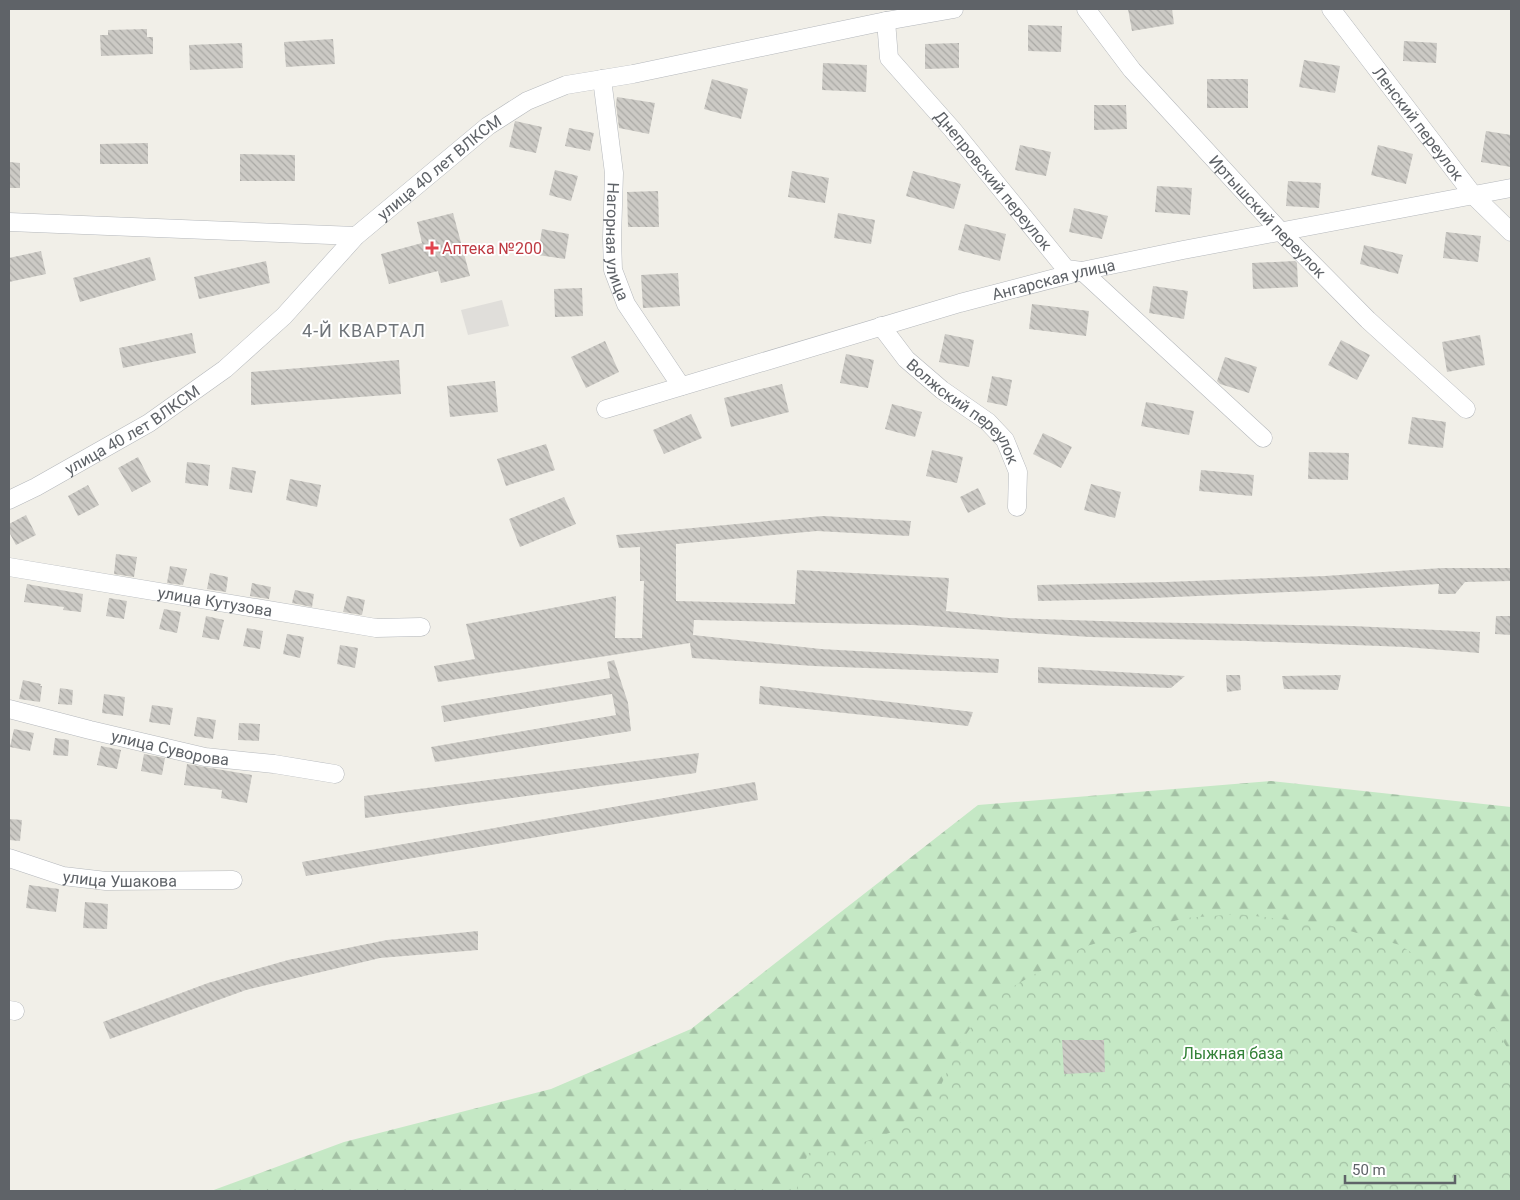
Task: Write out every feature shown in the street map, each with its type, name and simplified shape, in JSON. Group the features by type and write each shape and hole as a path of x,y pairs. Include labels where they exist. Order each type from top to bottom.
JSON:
{"street":[{"name":"улица 40 лет ВЛКСМ","path":"9,500 36,487 149,423 225,369 284,316 356,236 488,126 526,101 566,85 954,9"},
{"name":"Иртышский переулок","path":"1086,9 1132,70 1281,232 1368,320 1466,409"},
{"name":"Ленский переулок","path":"1331,9 1474,196 1511,232"},
{"name":"Днепровский переулок","path":"886,21 889,58 952,129 1066,269 1082,272 1263,438"},
{"name":"Нагорная улица","path":"602,79 614,173 613,270 626,304 681,386"},
{"name":"Ангарская улица","path":"606,408 960,303 1082,272 1511,188"},
{"path":"9,222 356,236"},
{"name":"Волжский переулок","path":"881,326 906,359 942,390 988,422 1005,440 1018,472 1017,507"},
{"name":"улица Кутузова","path":"9,567 376,628 421,627"},
{"name":"улица Суворова","path":"9,709 205,757 274,764 335,774"},
{"name":"улица Ушакова","path":"9,858 63,876 106,881 233,880"}],"shaded area":[{"path":"502,300 509,326 468,335 461,310"}],"green space":[{"path":"1271,781 1511,807 1511,1191 211,1191 344,1142 551,1089 691,1029 978,805"},
{"name":"Лыжная база","path":"1238,914 1325,924 1400,945 1476,996 1511,1054 1511,1191 796,1191 808,1153 839,1151 892,1132 938,1092 959,1045 989,1000 1083,947 1185,918"}],"building":[{"path":"1128,9 1172,9 1174,24 1132,31"},
{"path":"1028,25 1062,26 1061,52 1028,51"},
{"path":"147,29 147,37 153,37 153,54 101,56 100,35 108,35 108,30"},
{"path":"333,39 335,64 286,67 284,42"},
{"path":"1404,41 1437,43 1436,63 1403,61"},
{"path":"242,43 243,68 190,70 189,45"},
{"path":"959,43 959,68 925,69 925,44"},
{"path":"1304,60 1340,66 1335,93 1299,87"},
{"path":"823,63 867,65 866,92 822,90"},
{"path":"712,79 748,89 741,119 704,109"},
{"path":"1207,79 1248,79 1248,108 1207,108"},
{"path":"617,97 655,103 649,134 619,128"},
{"path":"1094,105 1126,105 1127,129 1094,130"},
{"path":"515,121 542,127 536,153 509,147"},
{"path":"569,128 594,133 590,151 565,146"},
{"path":"1486,131 1511,135 1511,167 1481,162"},
{"path":"148,143 148,164 100,164 100,144"},
{"path":"1020,145 1051,152 1046,176 1015,170"},
{"path":"1378,145 1413,154 1406,184 1371,175"},
{"path":"240,154 295,155 295,181 240,181"},
{"path":"9,162 20,163 20,188 9,188"},
{"path":"555,170 578,176 571,201 549,195"},
{"path":"792,171 829,178 825,203 788,197"},
{"path":"913,171 961,184 954,209 906,196"},
{"path":"1288,181 1321,183 1319,208 1286,206"},
{"path":"1157,186 1192,188 1190,215 1155,212"},
{"path":"658,191 659,227 628,227 627,192"},
{"path":"1074,208 1108,216 1102,239 1069,232"},
{"name":"Аптека №200","path":"453,213 470,276 441,283 438,271 389,284 381,254 422,243 417,222"},
{"path":"838,213 875,220 871,244 834,238"},
{"path":"965,224 1006,234 1000,261 958,250"},
{"path":"542,229 569,234 565,259 538,255"},
{"path":"1446,232 1481,236 1478,262 1443,258"},
{"path":"1364,245 1403,255 1398,274 1360,264"},
{"path":"41,251 46,274 9,282 9,258"},
{"path":"150,257 156,280 80,302 73,278"},
{"path":"266,261 270,283 199,299 194,277"},
{"path":"1295,261 1297,263 1298,287 1253,289 1252,263"},
{"path":"678,273 680,306 643,308 641,275"},
{"path":"1153,286 1188,291 1184,319 1149,313"},
{"path":"582,288 583,316 555,317 554,289"},
{"path":"1032,304 1089,311 1086,336 1029,329"},
{"path":"192,333 196,353 123,368 119,348"},
{"path":"945,334 974,340 969,367 939,362"},
{"path":"1480,335 1485,365 1447,372 1442,342"},
{"path":"1341,340 1370,355 1357,380 1328,365"},
{"path":"605,341 619,372 586,388 571,357"},
{"path":"846,354 874,360 868,388 840,383"},
{"path":"1225,357 1257,367 1249,393 1220,384 1217,381"},
{"path":"399,360 401,394 251,405 251,372"},
{"path":"992,376 1012,380 1007,406 987,402"},
{"path":"495,381 498,412 450,417 447,386"},
{"path":"782,384 789,412 731,427 724,398"},
{"path":"1146,402 1194,411 1189,435 1141,426"},
{"path":"892,404 922,412 915,437 885,429"},
{"path":"691,414 702,438 664,454 653,430"},
{"path":"1412,417 1446,422 1443,448 1408,444"},
{"path":"1043,433 1072,447 1061,468 1033,454"},
{"path":"546,444 555,470 506,486 497,459"},
{"path":"932,450 963,457 957,483 926,476"},
{"path":"1309,452 1349,453 1348,480 1308,479"},
{"path":"138,457 151,482 132,492 118,468"},
{"path":"187,462 210,465 208,486 185,483"},
{"path":"232,467 256,471 252,493 229,489"},
{"path":"1201,470 1254,475 1252,496 1199,491"},
{"path":"290,479 321,485 317,507 286,500"},
{"path":"1091,484 1121,492 1115,518 1084,510"},
{"path":"88,485 99,505 78,516 68,496"},
{"path":"978,488 986,504 968,513 960,497"},
{"path":"564,497 576,524 520,547 509,519"},
{"path":"26,515 36,535 16,545 9,532 9,524"},
{"path":"823,516 911,521 909,536 817,531 676,544 676,601 795,604 797,570 949,578 946,611 1009,618 1352,626 1480,632 1479,653 1406,647 1090,637 913,625 694,620 693,635 821,649 999,659 998,673 814,666 692,658 690,643 438,682 434,666 475,659 466,624 616,596 615,638 642,638 644,581 640,581 640,547 619,548 616,535"},
{"path":"116,554 137,557 134,577 114,574"},
{"path":"170,566 187,569 183,585 167,583"},
{"path":"1442,568 1511,568 1511,581 1465,582 1455,594 1438,594 1439,584 1129,599 1038,601 1037,585 1325,576"},
{"path":"210,573 228,577 226,592 207,589"},
{"path":"252,583 271,587 269,599 250,596"},
{"path":"27,584 83,594 81,612 63,610 64,607 24,602"},
{"path":"295,590 314,594 312,607 292,603"},
{"path":"347,596 365,600 362,615 343,612"},
{"path":"109,598 127,601 124,619 106,616"},
{"path":"164,609 181,612 177,633 159,629"},
{"path":"206,616 224,620 219,640 202,637"},
{"path":"1496,616 1511,616 1511,635 1495,634"},
{"path":"247,628 263,631 260,649 243,646"},
{"path":"287,634 304,637 300,658 283,654"},
{"path":"340,645 358,648 355,668 337,664"},
{"path":"614,660 628,703 631,731 435,762 431,747 616,715 612,694 444,722 441,706 610,678 607,662"},
{"path":"1038,667 1185,676 1171,688 1038,683"},
{"path":"1226,675 1240,675 1241,690 1227,692"},
{"path":"1341,675 1338,690 1284,689 1282,676"},
{"path":"23,680 41,684 40,702 19,699"},
{"path":"760,686 973,712 968,726 759,704"},
{"path":"60,688 73,690 72,705 58,704"},
{"path":"104,694 125,697 123,716 102,713"},
{"path":"152,705 173,708 170,725 149,722"},
{"path":"197,717 216,720 213,739 194,736"},
{"path":"239,723 260,724 259,741 238,740"},
{"path":"14,729 34,733 30,751 10,747"},
{"path":"55,738 69,740 68,756 53,755"},
{"path":"101,746 121,750 117,769 97,765"},
{"path":"699,753 696,773 365,818 364,796"},
{"path":"144,754 165,758 162,775 141,771"},
{"path":"187,764 252,775 247,803 221,798 222,790 184,785"},
{"path":"755,782 758,800 306,876 302,862"},
{"path":"9,819 22,820 20,841 9,840"},
{"path":"29,885 59,889 56,912 26,908"},
{"path":"85,902 108,904 107,929 83,928"},
{"path":"478,931 478,950 380,958 246,990 110,1039 103,1022 208,983 288,960 387,940"},
{"path":"1062,1040 1104,1040 1105,1072 1064,1074"}],"place":[{"name":"Аптека №200","path":"432,248"}],"district":[{"name":"4-Й КВАРТАЛ","path":"364,330"}]}
